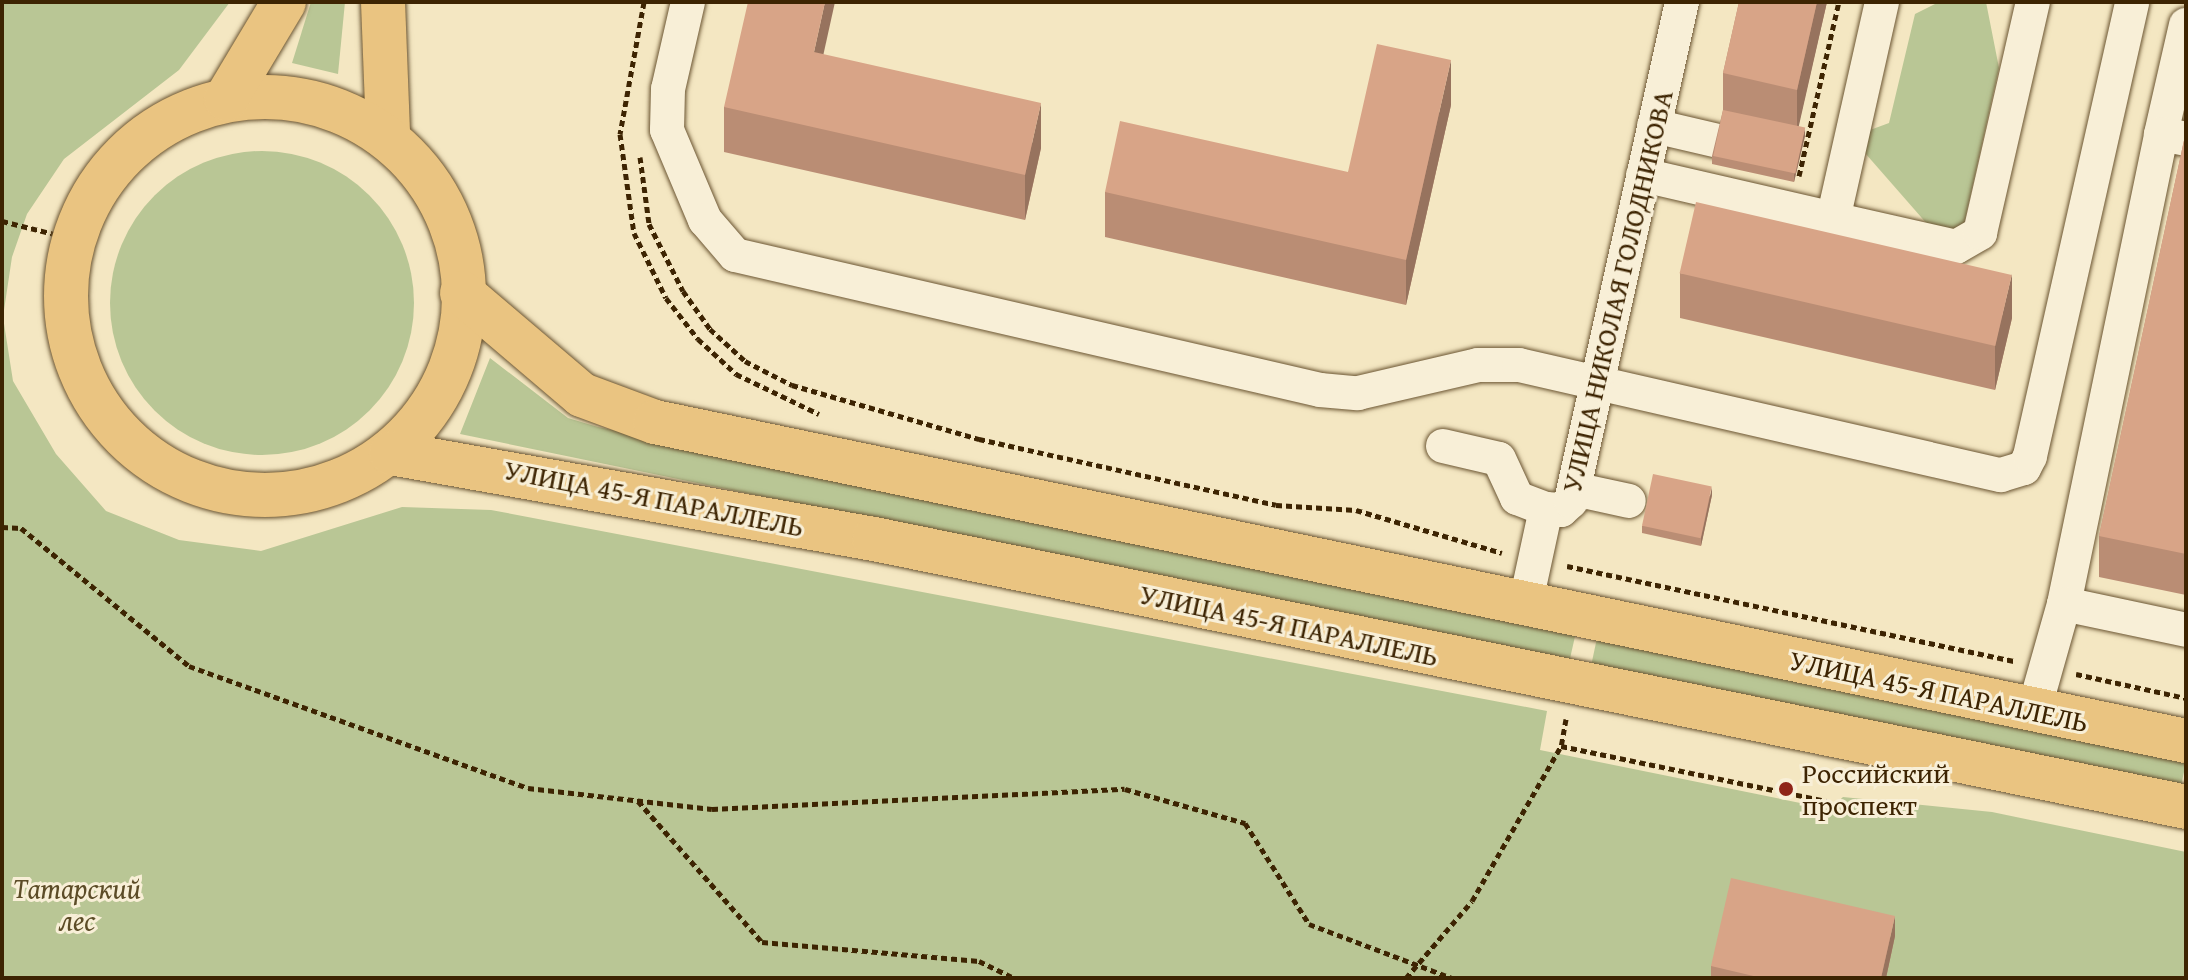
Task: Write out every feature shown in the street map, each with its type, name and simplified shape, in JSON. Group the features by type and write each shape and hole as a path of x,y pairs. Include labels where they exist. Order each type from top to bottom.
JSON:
{"main road":[{"path":"226,99 284,2"},
{"path":"383,2 388,135"},
{"path":"226,99 339,108 388,135 434,184 455,227 462,293 459,340 426,417 391,453 351,475 260,495 174,474 136,450 82,386 64,317 74,239 116,161 170,119 226,99"},
{"name":"УЛИЦА 45-Я ПАРАЛЛЕЛЬ","path":"462,293 582,395 655,422 1525,606 2186,741"},
{"name":"УЛИЦА 45-Я ПАРАЛЛЕЛЬ","path":"391,453 874,539 2186,807"}],"street":[{"path":"688,2 668,89 667,130 705,220 735,255 1320,390 1394,388 1497,363 2001,475 2024,468 2132,2"},
{"name":"УЛИЦА НИКОЛАЯ ГОЛОДНИКОВА","path":"1525,606 1546,509 1567,507 1574,489 1682,2"},
{"path":"1833,219 1882,2"},
{"path":"1643,175 1956,247 1975,242 2033,2"},
{"path":"2034,710 2050,669 2174,137 2186,25"},
{"path":"1654,126 1718,141"},
{"path":"1443,446 1499,459 1517,498 1546,509"},
{"path":"1574,489 1629,501"},
{"path":"2064,604 2186,630"}],"path":[{"path":"644,2 620,134 634,233 666,298 698,339 736,374 825,416"},
{"path":"1792,210 1839,2"},
{"path":"640,148 649,224 683,291 710,329 745,361 792,385 979,439 1276,505 1356,510 1535,559 2186,698"},
{"path":"2,221 74,239"},
{"path":"2,527 21,528 189,666 528,788 712,809 1125,789 1245,823 1309,924 1452,978"},
{"path":"1406,978 1472,901 1561,746"},
{"path":"637,801 762,942 979,961 1014,978"}],"green space":[{"name":"Татарский лес","path":"2,2 230,2 179,70 64,159 27,214 12,257 3,317 13,381 56,454 106,511 179,540 261,551 402,507 491,510 1547,711 1540,750 1830,809 1843,797 1992,812 2186,852 2186,978 2,978"},
{"path":"311,2 345,2 338,74 292,63"},
{"path":"1939,2 1986,2 1999,68 1962,233 1928,225 1865,153 1870,130 1889,123 1915,14"},
{"path":"262,151 292,154 320,163 346,177 369,196 388,219 402,245 411,273 414,303 411,333 402,361 388,387 369,410 346,429 320,443 292,452 262,455 232,452 204,443 178,429 155,410 136,387 122,361 113,333 110,303 113,273 122,245 136,219 155,196 178,177 204,163 232,154"},
{"path":"490,358 568,418 598,427 1576,632 1569,663 460,434"},
{"path":"1597,638 2186,763 2179,793 1591,668"}],"building":[{"path":"748,2 825,2 814,52 1041,103 1025,175 724,107"},
{"path":"1739,2 1817,2 1797,90 1723,73"},
{"path":"1377,44 1451,60 1406,260 1105,192 1120,121 1348,172"},
{"path":"1723,110 1805,127 1795,173 1713,156"},
{"path":"2186,131 2184,487 2186,554 2099,536"},
{"path":"1696,202 2012,275 1995,346 1680,273"},
{"path":"1653,474 1712,486 1701,538 1642,526"},
{"path":"1731,878 1895,916 1881,978 1762,978 1711,966"}],"place":[{"name":"Российский проспект","path":"1786,789"}]}
